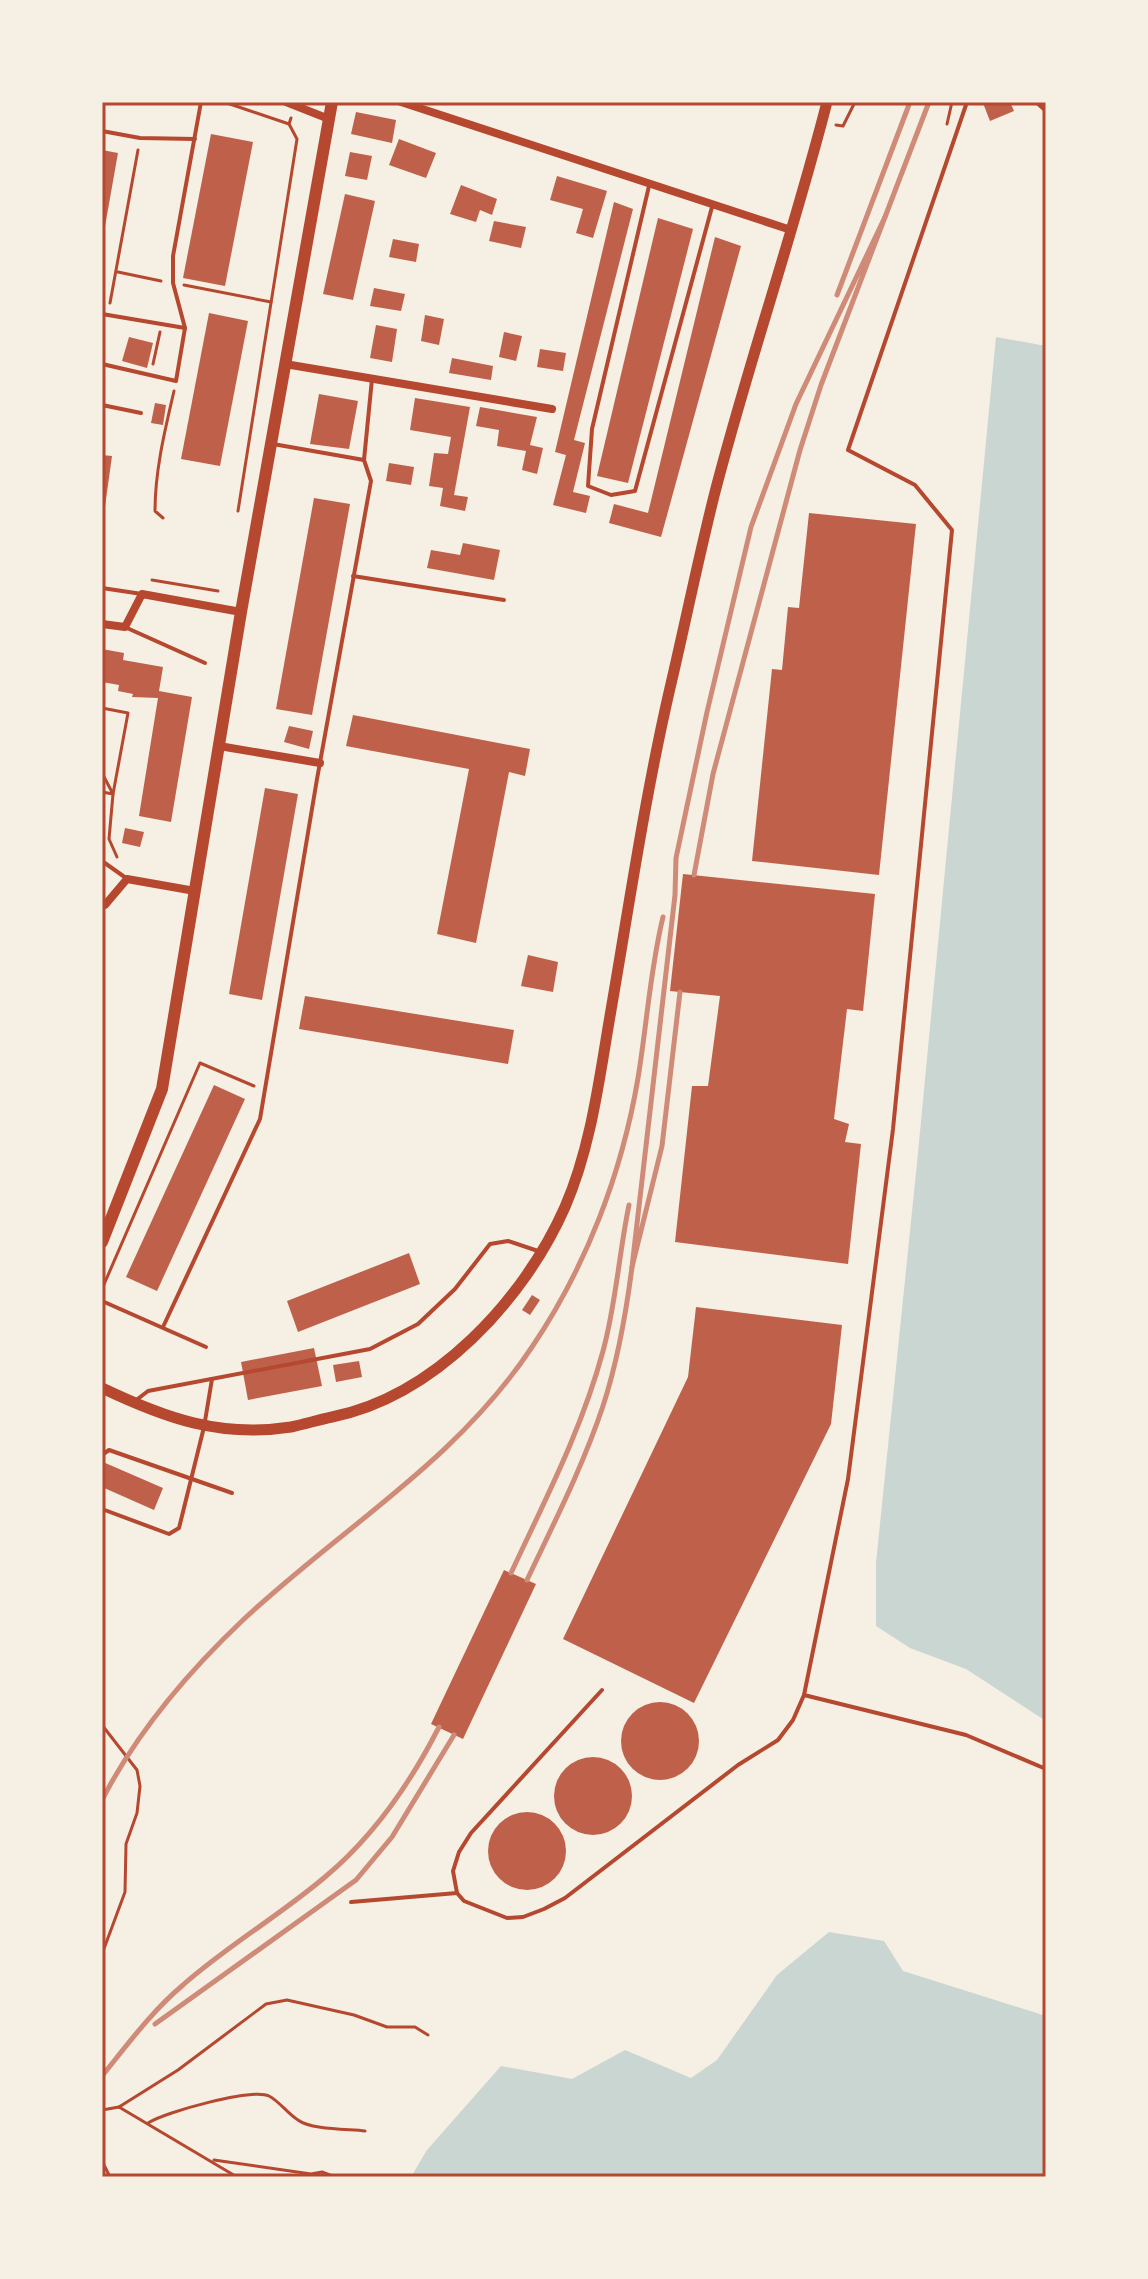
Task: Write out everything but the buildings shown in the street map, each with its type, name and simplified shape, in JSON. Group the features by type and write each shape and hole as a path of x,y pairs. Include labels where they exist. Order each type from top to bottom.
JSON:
{"main road":[{"path":"102,1242 162,1089 241,612 332,102"}],"street":[{"path":"401,102 791,230"},
{"path":"102,1388 133,1403 204,1427 228,1430 290,1427 357,1412 393,1395 439,1367 484,1328 516,1289 540,1252 565,1206 587,1141 657,742 714,496 827,102"},
{"path":"294,103 329,119"},
{"path":"285,364 552,409"},
{"path":"102,624 125,627 142,594 241,612"},
{"path":"219,746 320,763"},
{"path":"102,904 105,905 127,879 195,891"}],"lane":[{"path":"102,364 176,381 185,328 173,283 173,256 201,102"},
{"path":"602,1690 471,1833 459,1852 453,1871 457,1893 464,1901 507,1918 523,1917 565,1898 738,1765 778,1740 793,1720 804,1695 848,1479 893,1129 952,530 915,485 848,450 967,102"},
{"path":"1036,102 1046,111"},
{"path":"102,131 140,138 195,139"},
{"path":"649,183 592,429 588,486 611,495 635,491 713,204"},
{"path":"105,315 185,328"},
{"path":"163,1327 260,1119 371,481 364,460 372,379"},
{"path":"102,405 141,413"},
{"path":"271,443 364,460"},
{"path":"353,576 504,600"},
{"path":"102,588 142,594"},
{"path":"125,627 205,663"},
{"path":"102,861 127,879"},
{"path":"133,1403 148,1391 370,1349 418,1324 455,1289 490,1244 508,1241 540,1252"},
{"path":"102,1301 206,1347"},
{"path":"102,1509 169,1534 179,1528 204,1427 212,1379"},
{"path":"102,1455 109,1450 232,1493"},
{"path":"804,1695 966,1735 1046,1769"},
{"path":"351,1902 457,1893"}],"path":[{"path":"224,102 289,124"},
{"path":"821,124 843,126 855,102"},
{"path":"238,511 297,139 289,124 294,103"},
{"path":"105,315 116,272 140,138"},
{"path":"116,272 271,302"},
{"path":"151,376 162,324"},
{"path":"163,518 155,511 155,497 163,439 176,381"},
{"path":"152,580 218,591"},
{"path":"102,708 128,713 113,794 109,839 127,879"},
{"path":"102,773 113,794"},
{"path":"102,792 113,794"},
{"path":"102,1289 200,1063 265,1090"},
{"path":"102,1725 137,1770 140,1786 137,1813 126,1844 125,1892 102,1954"},
{"path":"102,2110 119,2107 178,2070 266,2004 287,2000 354,2015 387,2027 415,2027 428,2035"},
{"path":"148,2123 158,2116 197,2104 253,2093 268,2096 301,2123 365,2131"},
{"path":"119,2107 237,2177"},
{"path":"208,2158 227,2164 260,2164 311,2174 322,2172 335,2177"},
{"path":"102,2161 110,2177"}],"shaded area":[{"path":"996,337 1046,346 1046,1721 966,1669 910,1648 876,1626 876,1563"},
{"path":"829,1932 884,1941 903,1971 1046,2016 1046,2177 411,2177 427,2150 501,2066 572,2079 625,2050 691,2078 717,2060 777,1975"}],"railway":[{"path":"837,295 910,102"},
{"path":"885,217 929,102"},
{"path":"680,992 662,1146 632,1267 675,895 676,858 751,527 796,404 885,217 821,385 800,450 713,774 694,875"},
{"path":"102,1800 147,1727 203,1660 281,1586 433,1460 502,1388 532,1347 569,1285 612,1184 638,1078 663,917"},
{"path":"511,1573 562,1464 594,1380 611,1315 629,1205"},
{"path":"527,1580 577,1472 603,1406 621,1337 632,1267"},
{"path":"102,2076 171,1995 343,1861 375,1827 403,1789 439,1727"},
{"path":"155,2024 356,1880 392,1837 454,1735"}]}
